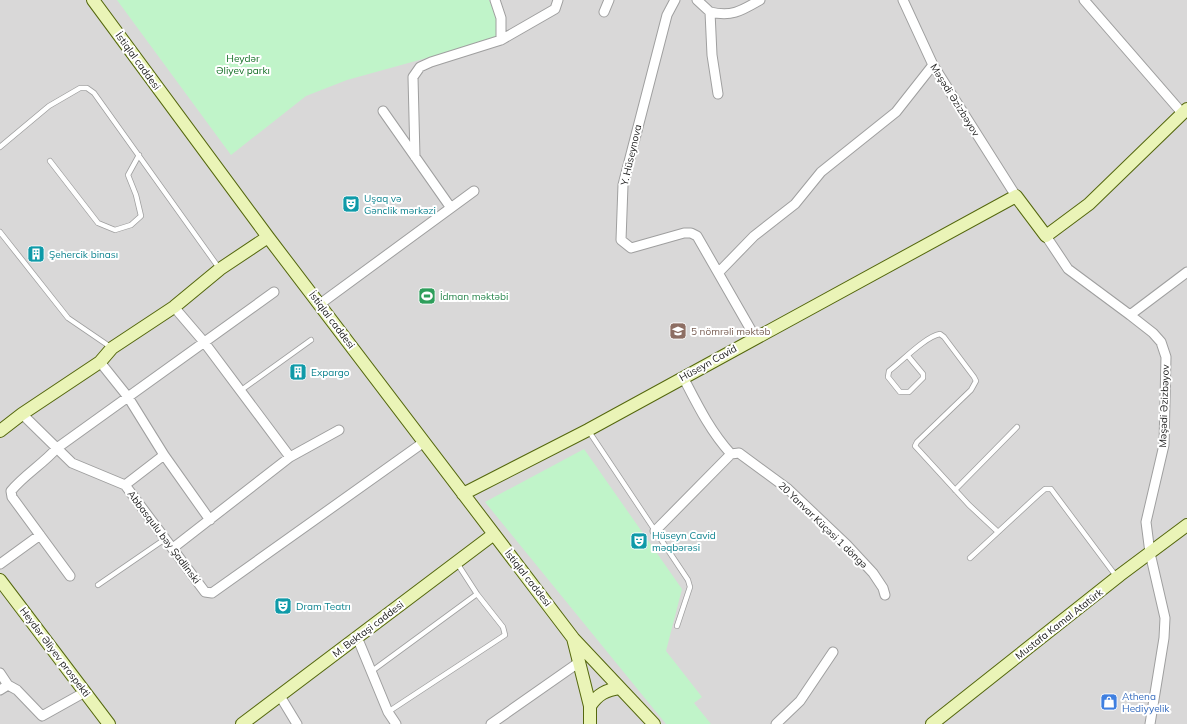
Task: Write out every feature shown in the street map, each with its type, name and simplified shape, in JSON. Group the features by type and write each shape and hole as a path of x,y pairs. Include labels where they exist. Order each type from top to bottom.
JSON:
{"main road":[{"name":"İstiqlal caddesi","path":"93,0 268,237 573,638 654,724"},
{"path":"1016,196 1046,236 1089,204 1185,112"},
{"name":"Hüseyn Cavid","path":"463,494 588,430 755,337 876,274 1016,196"},
{"path":"0,431 22,414 100,362 112,348 174,307 220,269 268,237"},
{"name":"Mustafa Kamal Atatürk","path":"932,724 1117,578 1187,525"},
{"name":"M. Bektaşi caddesi","path":"242,724 494,534"},
{"name":"Heydər Əliyev prospekti","path":"0,580 109,724"},
{"path":"573,638 578,663 590,706 588,723"},
{"path":"590,706 596,697 603,692 620,688"}],"street":[{"path":"495,0 501,18 501,40"},
{"path":"415,157 413,77 420,67 501,40 555,9 558,0"},
{"path":"604,12 609,0"},
{"name":"Y. Hüseynova","path":"674,0 667,15 623,185 621,240 631,248 684,233 690,233 697,236 755,337"},
{"path":"698,0 710,12 719,14 737,13 760,0"},
{"name":"Məşədi Əzizbəyov","path":"903,0 933,65 1016,196"},
{"path":"1084,0 1185,112"},
{"path":"710,12 712,55 718,94"},
{"path":"718,272 754,236 795,204 821,172 896,112 933,65"},
{"path":"383,111 451,208"},
{"path":"320,304 474,191"},
{"name":"Məşədi Əzizbəyov","path":"1046,236 1068,269 1153,333 1161,342 1166,357 1164,445 1146,522 1150,553 1165,618 1164,638 1150,724"},
{"path":"1130,315 1187,272"},
{"path":"70,576 12,497 11,491 16,484 48,458 57,448 274,292"},
{"path":"174,307 204,342 290,457"},
{"path":"100,362 128,397 164,455 210,520"},
{"path":"655,531 731,454 721,443 708,424 683,377"},
{"name":"Abbasqulu bəy Şadlinski","path":"22,414 72,463 125,485 205,592 212,593 424,442"},
{"path":"173,548 290,457 339,430"},
{"name":"20 Yanvar Küçəsi 1 döngə","path":"731,454 739,453 788,489 847,545 873,573 883,588 885,595"},
{"path":"125,485 164,455"},
{"path":"0,564 40,535"},
{"path":"358,637 388,712 396,724"},
{"path":"776,724 800,701 833,652"},
{"path":"491,724 578,663"},
{"path":"0,673 4,687 17,690 42,716 85,692"},
{"path":"280,696 296,724"}],"lane":[{"path":"0,147 49,106 80,88 87,88 94,93 220,269"},
{"path":"50,161 98,223 115,230 130,225 141,216 136,195 128,175 138,155"},
{"path":"0,232 68,318 112,348"},
{"path":"908,356 923,374 923,378 909,392 900,392 892,384 887,374 908,356 927,341 940,334 974,377 976,381 971,390 917,442 915,446 955,490 998,532"},
{"path":"240,391 311,340"},
{"path":"955,490 1017,427"},
{"path":"588,430 688,580 690,587 677,626"},
{"path":"970,558 1038,495 1045,490 1051,489 1117,578"},
{"path":"98,585 165,539"},
{"path":"388,712 505,635 503,627 477,594 456,562"},
{"path":"372,671 477,594"}],"shaded area":[{"path":"0,0 1187,0 1187,724 0,724"}],"green space":[{"name":"Heydər Əliyev parkı","path":"117,0 489,0 506,36 347,80 306,96 231,155"},
{"path":"584,449 682,589 666,651 702,697 694,703 711,724 666,724 485,502"}],"place":[{"name":"Uşaq və Gənclik mərkəzi","path":"351,204"},
{"name":"Şehercik binası","path":"36,254"},
{"name":"İdman məktəbi","path":"427,296"},
{"name":"5 nömrəli məktəb","path":"678,331"},
{"name":"Expargo","path":"298,372"},
{"name":"Hüseyn Cavid məqbərəsi","path":"639,541"},
{"name":"Dram Teatrı","path":"283,606"},
{"name":"Athena Hediyyelik","path":"1109,702"}]}
